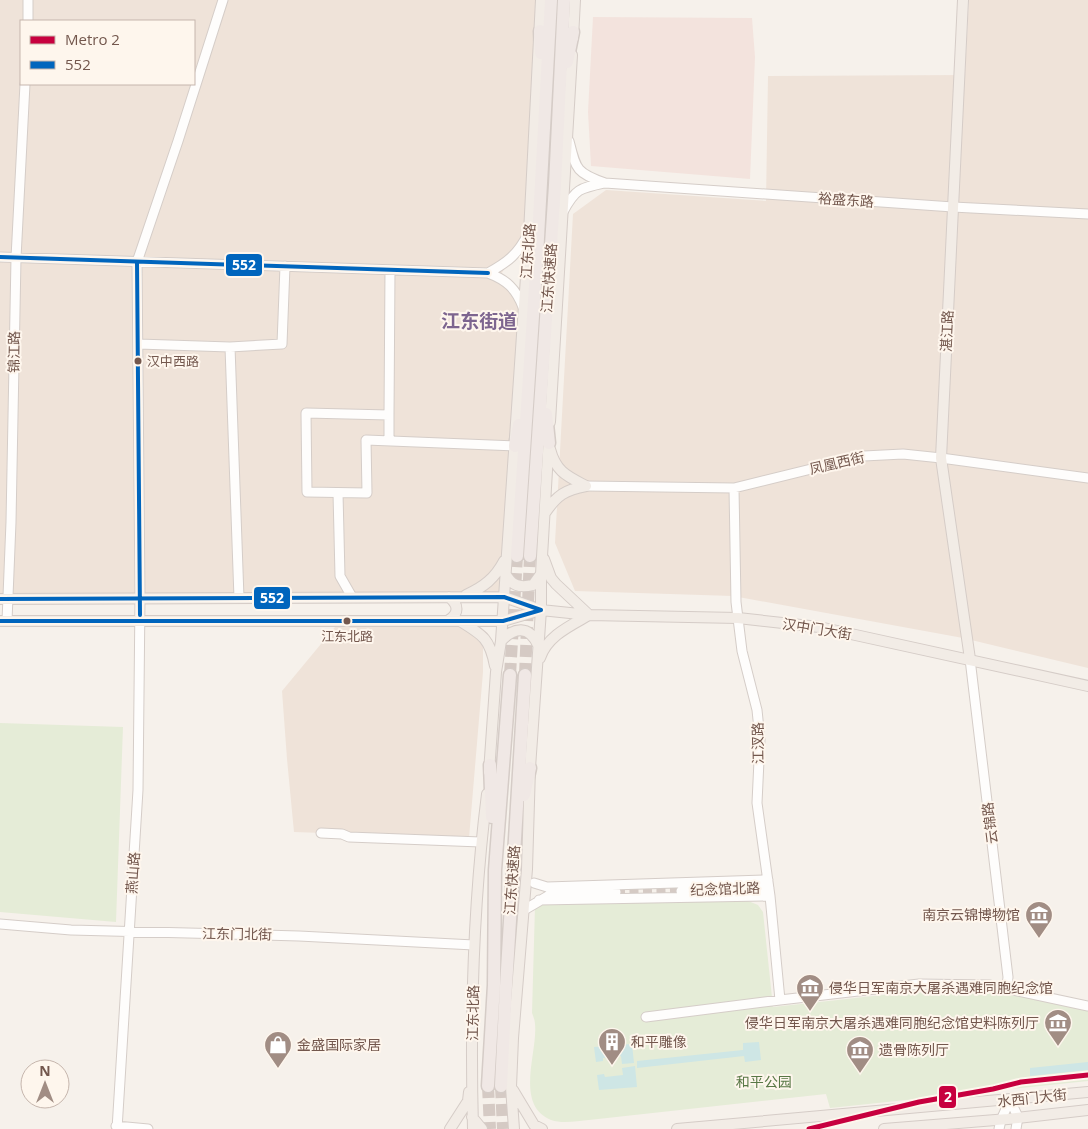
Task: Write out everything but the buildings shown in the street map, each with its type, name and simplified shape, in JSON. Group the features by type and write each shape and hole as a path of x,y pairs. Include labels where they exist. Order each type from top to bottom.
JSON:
{"highway":[{"name":"江东快速路","path":"536,555 536,377 545,106 551,0"},
{"name":"江东快速路","path":"512,556 536,377 558,106 564,0"},
{"path":"540,31 545,106"},
{"path":"558,106 573,32"},
{"path":"536,377 549,444"},
{"path":"515,446 536,377"},
{"name":"江东快速路","path":"500,1086 515,839 530,673"},
{"name":"江东快速路","path":"500,1086 494,985 494,870 510,675"},
{"path":"490,765 494,870"},
{"path":"515,839 530,768"}],"main road":[{"name":"江东北路","path":"473,1129 471,1071 474,945 496,672 503,620 505,573 512,556 515,446 529,233 541,0"},
{"path":"514,1129 513,1114 500,1086 514,1030 527,869 530,673 538,645 541,610 542,574 536,555 545,514 575,0"},
{"name":"湛江路","path":"962,0 941,458 970,659"},
{"path":"549,444 557,466 562,473 586,486"},
{"path":"545,514 557,497 568,491 586,486"},
{"path":"530,673 551,639 559,632 589,615 556,584 536,555"},
{"path":"496,672 492,650 486,640 476,631 454,620 457,609 455,597 488,583 512,556"},
{"path":"505,573 512,583 517,586 527,587 537,582 542,574"},
{"name":"汉中门大街","path":"4,599 504,597 541,610 589,615 738,618 819,627 1088,686"},
{"name":"汉中门大街","path":"4,621 503,620 541,610"},
{"path":"501,641 512,632 524,631 531,634 538,645"},
{"path":"450,1129 468,1101 471,1071"},
{"path":"500,1086 534,1125 542,1129"},
{"name":"水西门大街","path":"678,1129 1088,1092"},
{"name":"水西门大街","path":"884,1129 1000,1124 1018,1118 1088,1110"},
{"path":"508,1129 513,1114"},
{"path":"472,1117 482,1129"}],"street":[{"path":"28,0 28,20"},
{"name":"燕山路","path":"116,1128 138,790 140,598 137,262 178,141 222,0"},
{"name":"锦江路","path":"4,621 4,599 11,522 16,258 25,85"},
{"name":"裕盛东路","path":"567,136 573,160 578,170 587,177 605,183 953,207 1088,214"},
{"name":"裕盛东路","path":"563,212 571,196 578,191 605,183"},
{"path":"488,273 510,260 521,248 529,233"},
{"path":"0,257 488,273 499,277 517,292 524,306"},
{"path":"138,344 230,347 282,344 285,266"},
{"path":"389,440 390,270"},
{"path":"230,347 239,598"},
{"path":"389,414 306,413 307,492 367,493 366,440 515,446"},
{"name":"凤凰西街","path":"586,486 734,488 864,456 903,454 1088,478"},
{"name":"江汊路","path":"734,488 738,618 742,651 757,710 760,739 757,803 769,888 780,1000"},
{"path":"338,493 340,576 352,598"},
{"name":"云锦路","path":"970,659 1008,976 1007,987"},
{"path":"321,833 342,834 349,838 481,842"},
{"path":"527,869 534,883 553,893 625,896 627,891 622,884"},
{"path":"534,883 547,887 674,883 769,888"},
{"path":"674,883 670,893 678,894"},
{"path":"640,898 634,895 634,889 641,884"},
{"path":"656,884 662,891 657,898"},
{"name":"纪念馆北路","path":"619,895 657,898 678,894 769,888"},
{"path":"524,910 553,893"},
{"path":"539,900 619,895"},
{"name":"江东门北街","path":"0,924 71,930 299,936 474,945"},
{"path":"646,1017 918,984 1007,987 1088,1006"},
{"path":"1010,1100 1018,1118 1016,1129"},
{"path":"1000,1124 1010,1100"},
{"path":"116,1128 148,1129"}],"shaded area":[{"path":"0,0 541,0 529,233 499,277 523,307 504,597 0,599"},
{"path":"969,0 1088,0 1088,668 963,638 733,596 575,591 555,543 573,214 606,190 766,201 768,76 965,75"},
{"path":"593,17 752,18 755,57 750,179 591,166 588,112"},
{"path":"456,625 471,632 481,641 483,647 483,672 469,838 294,832 282,691 335,627"}],"green space":[{"path":"0,723 123,727 116,922 0,912"},
{"name":"侵华日军南京大屠杀遇难同胞纪念馆","path":"748,901 758,905 763,912 773,1007 888,995 973,991 1024,996 1088,1011 1088,1081 830,1108 826,1094 575,1121 560,1122 551,1120 540,1113 533,1103 530,1090 535,1036 535,1023 532,1013 535,906 543,903"}],"water":[{"path":"759,1042 761,1060 745,1062 744,1056 637,1068 637,1061 743,1050 743,1043"},
{"path":"632,1044 634,1063 622,1064 621,1056 603,1058 603,1061 596,1062 594,1047"},
{"path":"1088,1062 1088,1070 1030,1076 1030,1068"},
{"path":"635,1066 637,1087 599,1090 597,1075 604,1074 605,1077 623,1075 622,1068"}],"tunnel":[{"path":"510,675 517,556"},
{"path":"525,675 530,556"},
{"path":"616,892 681,891"},
{"path":"488,1086 490,1129"},
{"path":"501,1086 503,1129"}],"metro line":[{"name":"2","path":"809,1129 919,1102 1021,1082 1088,1075"}],"transit line":[{"name":"552","path":"0,257 488,273"},
{"name":"552","path":"137,262 140,615"},
{"name":"552","path":"0,599 504,597 541,610"},
{"name":"552","path":"0,621 503,621 541,610"}],"place":[{"name":"汉中西路","path":"138,361"},
{"name":"江东北路","path":"347,621"},
{"name":"南京云锦博物馆","path":"1039,939"},
{"name":"侵华日军南京大屠杀遇难同胞纪念馆","path":"810,1012"},
{"name":"侵华日军南京大屠杀遇难同胞纪念馆史料陈列厅","path":"1058,1047"},
{"name":"和平雕像","path":"612,1066"},
{"name":"金盛国际家居","path":"278,1069"},
{"name":"遗骨陈列厅","path":"860,1074"}],"district":[{"name":"江东街道","path":"479,321"}],"park label":[{"name":"和平公园","path":"764,1082"}]}
